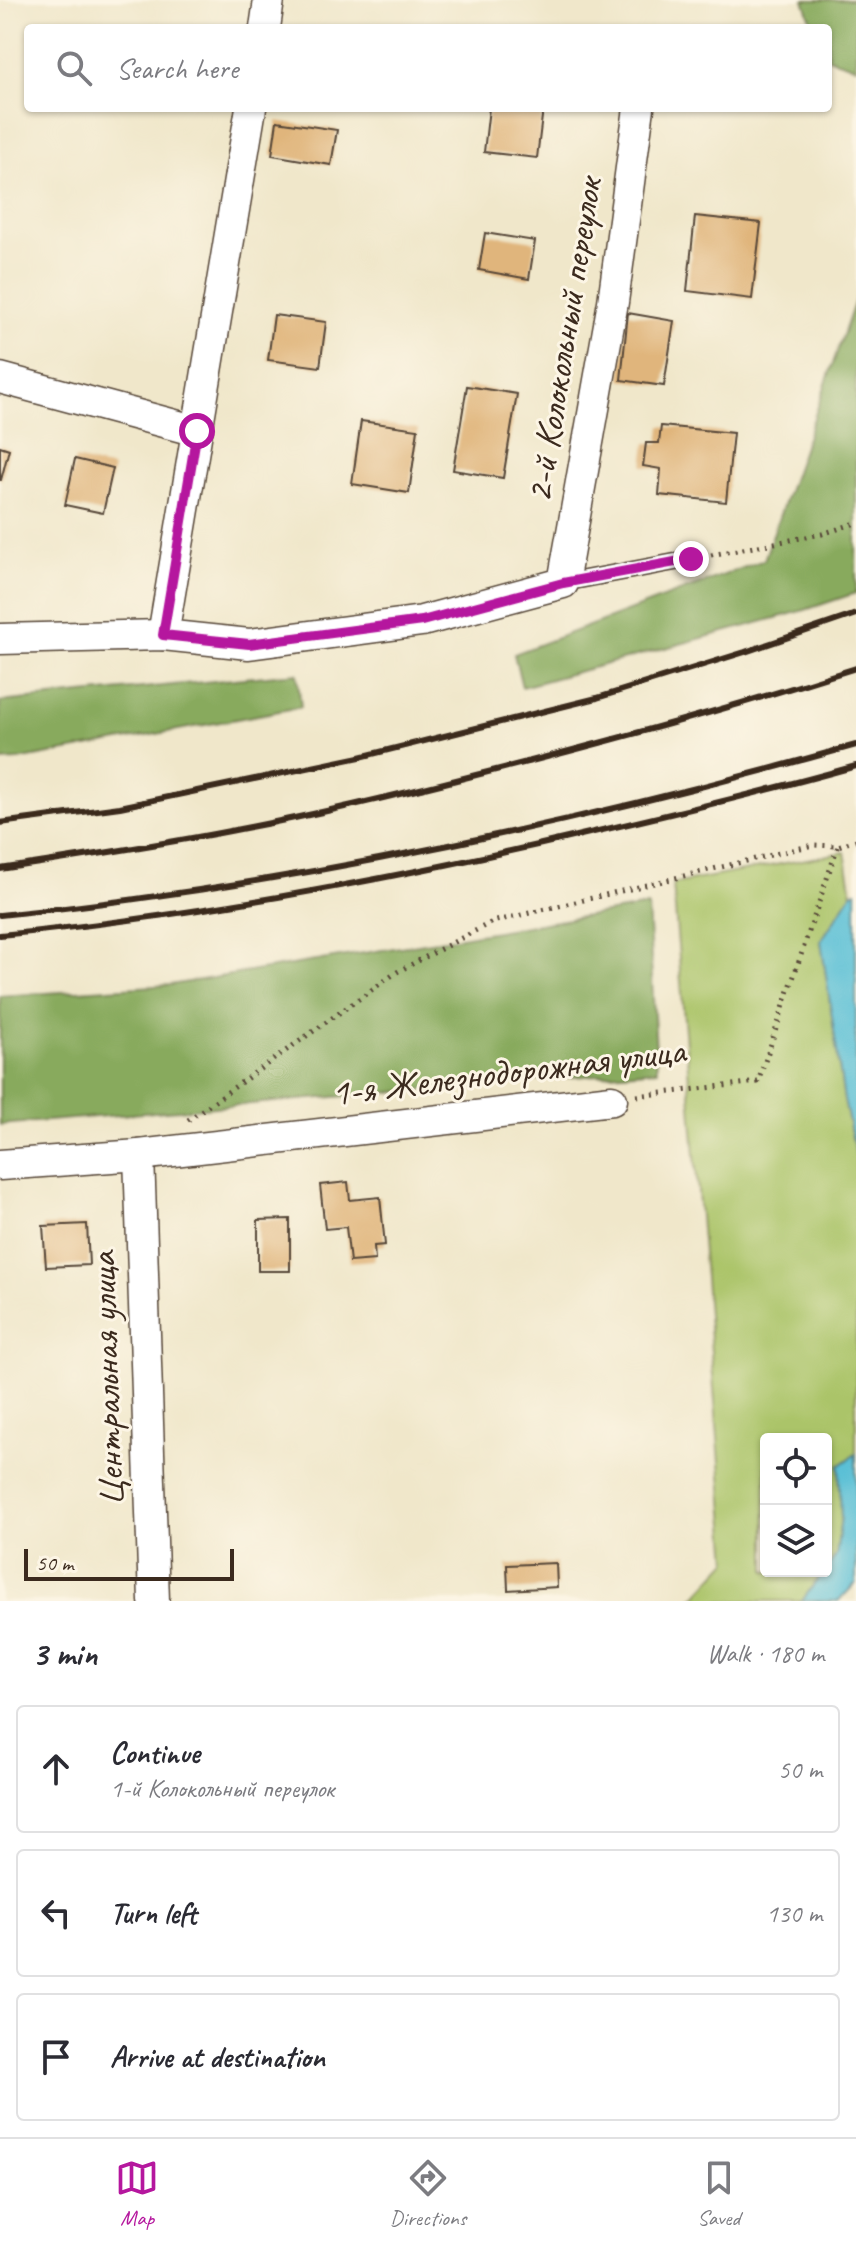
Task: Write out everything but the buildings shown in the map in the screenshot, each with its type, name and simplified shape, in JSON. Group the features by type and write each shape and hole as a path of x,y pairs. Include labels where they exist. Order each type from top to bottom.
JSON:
{"street":[{"path":"266,24 269,0"},
{"path":"163,635 250,112"},
{"name":"2-й Колокольный переулок","path":"563,583 613,302 638,112"},
{"path":"0,378 197,431"},
{"path":"0,639 163,635 249,644 422,621 563,583"},
{"name":"1-я Железнодорожная улица","path":"0,1165 139,1155 612,1100"},
{"name":"Центральная улица","path":"139,1155 154,1601"}],"lane":[{"path":"563,583 691,559"}],"path":[{"path":"691,559 822,534 856,523"},
{"path":"177,1128 397,972 492,922 813,845 838,846 856,840"},
{"name":"1-я Железнодорожная улица","path":"612,1100 758,1082 838,846"}],"green space":[{"path":"804,0 856,0 856,67 832,59 832,24 813,24"},
{"path":"856,298 856,593 805,610 522,687 514,654 764,560"},
{"path":"297,673 301,707 0,761 0,702"},
{"path":"845,852 852,893 821,941 844,1100 856,1155 856,1454 839,1466 841,1517 836,1557 832,1561 832,1433 760,1433 760,1577 820,1577 802,1601 691,1601 728,1561 673,884"},
{"path":"648,906 657,1070 0,1125 0,996 170,985"}],"water":[{"path":"856,891 856,1155 844,1100 821,941"},
{"path":"856,1454 856,1583 839,1601 802,1601 820,1577 832,1577 832,1561 836,1556 841,1517 839,1466"}],"railway":[{"path":"0,823 120,807 360,757 597,698 856,614"},
{"path":"0,869 180,840 358,804 620,738 856,668"},
{"path":"0,915 216,887 432,849 645,801 856,745"},
{"path":"0,935 148,918 367,881 619,826 856,766"}],"route":[{"path":"197,431 163,635 249,644 422,621 563,583 691,559"}]}
